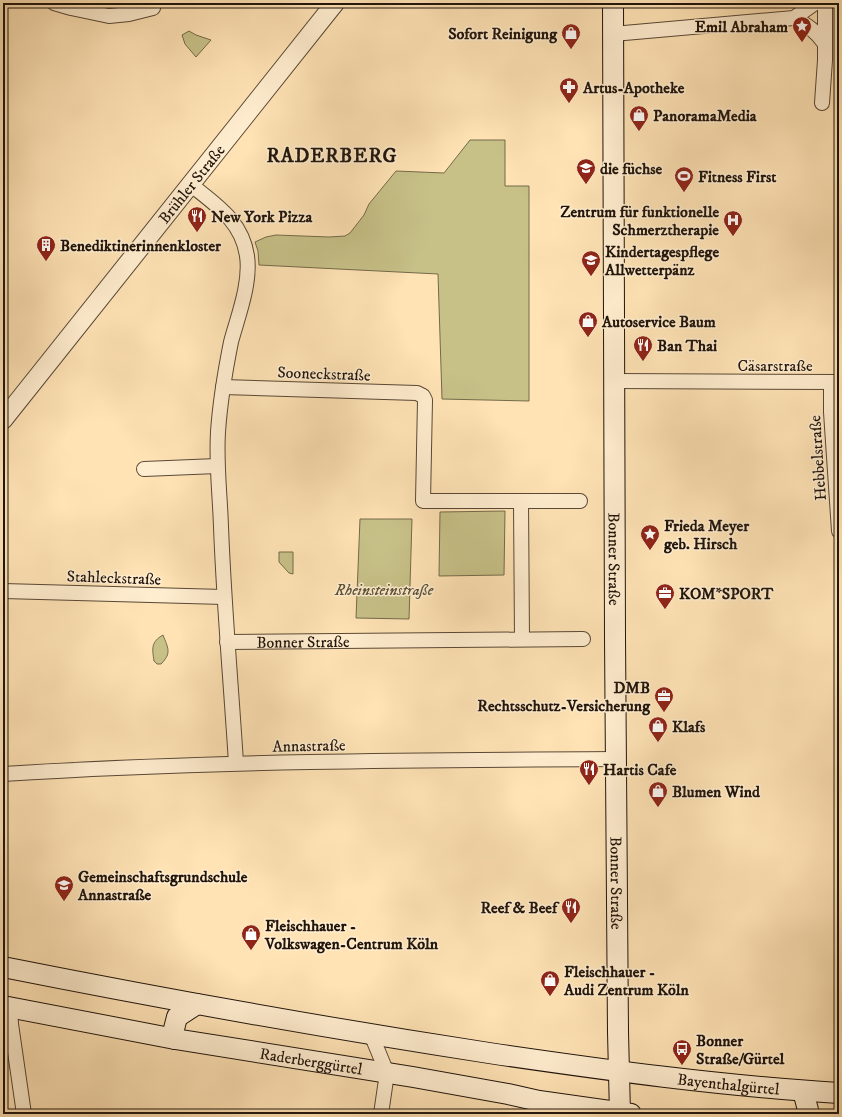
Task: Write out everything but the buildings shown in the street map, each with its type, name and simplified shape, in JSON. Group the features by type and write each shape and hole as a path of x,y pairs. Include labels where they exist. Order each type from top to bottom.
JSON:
{"main road":[{"name":"Bonner Straße","path":"613,3 616,759 619,1071 624,1113"},
{"path":"3,967 197,1004 403,1040 619,1071"},
{"path":"3,981 41,974"},
{"path":"176,1039 172,1034 177,1017 197,1004"},
{"name":"Raderberggürtel","path":"6,1007 176,1039 624,1113"},
{"name":"Bayenthalgürtel","path":"619,1071 756,1087 839,1093"},
{"path":"803,1091 808,1110 807,1114"},
{"path":"539,1100 560,1114"}],"street":[{"path":"54,3 109,16 129,14 153,8"},
{"name":"Brühler Straße","path":"3,420 335,3"},
{"path":"613,34 794,18 815,3"},
{"path":"822,103 825,60 825,3"},
{"path":"794,18 818,34 825,44"},
{"path":"190,184 224,212 238,228 247,256 247,277 231,343 223,387 218,433 217,466 224,597 236,763"},
{"name":"Cäsarstraße","path":"614,381 835,382"},
{"name":"Hebbelstraße","path":"835,382 831,412 839,531"},
{"name":"Sooneckstraße","path":"223,387 417,393 423,396 425,400 423,501 521,501"},
{"path":"144,469 217,466"},
{"path":"522,639 521,501 580,501"},
{"name":"Stahleckstraße","path":"3,591 224,597"},
{"name":"Bonner Straße","path":"227,642 583,639"},
{"name":"Annastraße","path":"3,774 236,763 616,759"},
{"path":"6,1007 11,1024 24,1114"},
{"path":"371,1034 387,1073 381,1114"}],"green space":[{"path":"189,31 211,40 196,57 185,44 182,35"},
{"path":"470,140 505,140 505,186 529,186 529,401 442,399 438,274 259,265 258,251 255,242 266,237 276,235 329,237 345,236 350,233 364,215 369,204 396,171 444,173"},
{"path":"505,511 504,575 439,576 440,512"},
{"name":"Rheinsteinstraße","path":"360,519 412,519 409,619 356,618"},
{"path":"279,552 293,552 293,574 289,573 279,562"},
{"path":"163,635 168,653 167,657 161,664 157,664 154,661 153,646 156,640"}],"place":[{"name":"Emil Abraham","path":"802,43"},
{"name":"Sofort Reinigung","path":"571,50"},
{"name":"Artus-Apotheke","path":"569,104"},
{"name":"PanoramaMedia","path":"639,132"},
{"name":"die füchse","path":"586,185"},
{"name":"Fitness First","path":"684,193"},
{"name":"New York Pizza","path":"197,233"},
{"name":"Zentrum für funktionelle Schmerztherapie","path":"733,237"},
{"name":"Benediktinerinnenkloster","path":"46,262"},
{"name":"Kindertagespflege Allwetterpänz","path":"591,277"},
{"name":"Autoservice Baum","path":"588,338"},
{"name":"Ban Thai","path":"643,362"},
{"name":"Frieda Meyer geb. Hirsch","path":"650,551"},
{"name":"KOM*SPORT","path":"665,610"},
{"name":"DMB Rechtsschutz-Versicherung","path":"664,713"},
{"name":"Klafs","path":"658,743"},
{"name":"Hartis Cafe","path":"589,786"},
{"name":"Blumen Wind","path":"658,808"},
{"name":"Gemeinschaftsgrundschule Annastraße","path":"64,902"},
{"name":"Reef & Beef","path":"571,924"},
{"name":"Fleischhauer - Volkswagen-Centrum Köln","path":"251,951"},
{"name":"Fleischhauer - Audi Zentrum Köln","path":"550,997"},
{"name":"Bonner Straße/Gürtel","path":"682,1066"}],"district":[{"name":"RADERBERG","path":"332,155"}]}
